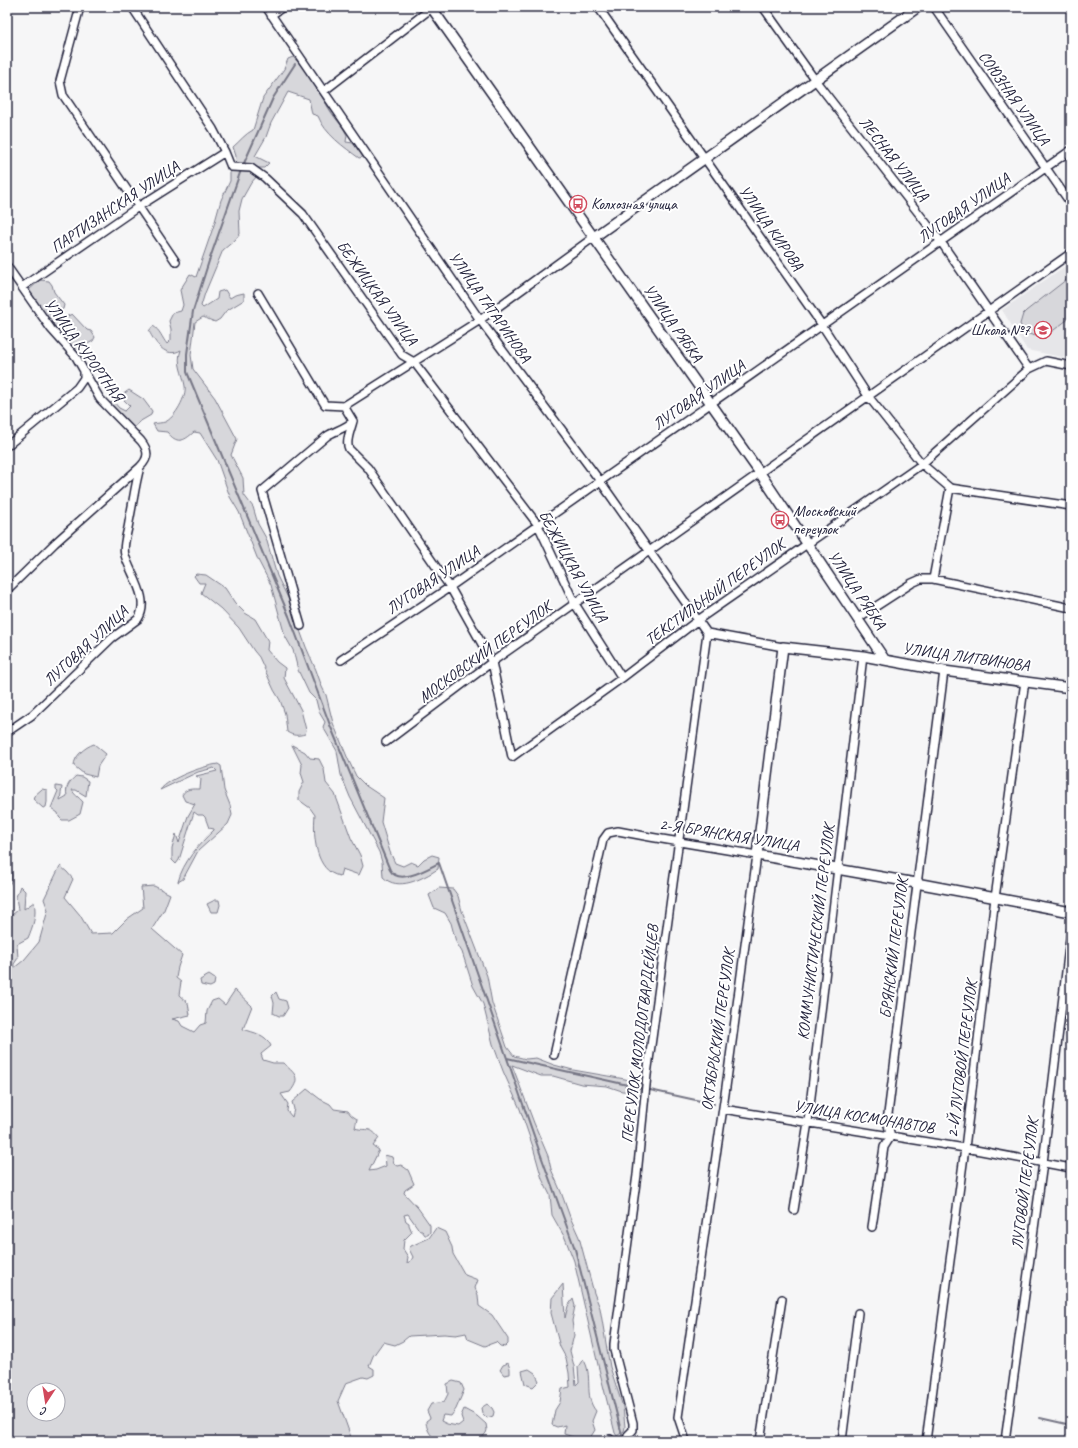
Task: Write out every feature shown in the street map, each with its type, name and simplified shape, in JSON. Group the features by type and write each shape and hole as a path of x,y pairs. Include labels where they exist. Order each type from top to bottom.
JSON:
{"street":[{"path":"80,7 60,81 63,95 176,262"},
{"name":"БЕЖИЦКАЯ УЛИЦА","path":"132,7 213,129 231,167 251,168 265,178 303,214 402,355 414,362 538,525 575,604 622,678"},
{"name":"УЛИЦА ТАТАРИНОВА","path":"266,7 480,320 600,481 698,620"},
{"path":"271,15 283,7"},
{"path":"324,91 432,7"},
{"name":"УЛИЦА РЯБКА","path":"432,7 760,473 885,660"},
{"name":"УЛИЦА КИРОВА","path":"598,7 822,325 868,396 922,464 950,488"},
{"name":"ЛЕСНАЯ УЛИЦА","path":"763,7 815,80 941,242 1029,369"},
{"path":"258,294 325,405 344,406 480,320 594,237 918,7"},
{"name":"СОЮЗНАЯ УЛИЦА","path":"934,7 1071,204"},
{"name":"ЛУГОВАЯ УЛИЦА","path":"341,660 450,587 1071,150"},
{"name":"ПАРТИЗАНСКАЯ УЛИЦА","path":"22,286 138,207 225,152"},
{"name":"МОСКОВСКИЙ ПЕРЕУЛОК","path":"386,742 492,662 1071,253"},
{"name":"УЛИЦА КУРОРТНАЯ","path":"7,266 51,329 76,357 100,399 146,447 148,452 145,461 140,467"},
{"name":"ТЕКСТИЛЬНЫЙ ПЕРЕУЛОК","path":"492,662 512,757 622,678 698,620 922,464 1029,369 1046,361 1071,366"},
{"path":"7,446 77,388 84,378 84,371"},
{"path":"344,406 353,421 348,441 349,449 368,468 450,587 492,662"},
{"path":"301,626 262,491 327,436 338,429 348,426 353,421"},
{"path":"7,590 55,543 140,467"},
{"name":"ЛУГОВАЯ УЛИЦА","path":"7,732 32,716 112,638 138,619 141,615 140,592 126,560 124,547 140,467"},
{"path":"933,579 950,488 1071,506"},
{"path":"858,618 912,583 921,579 933,579 1071,608"},
{"path":"698,620 707,633"},
{"name":"УЛИЦА ЛИТВИНОВА","path":"707,633 783,646 863,656 944,671 1071,688"},
{"name":"ПЕРЕУЛОК МОЛОДОГВАРДЕЙЦЕВ","path":"628,1435 633,1430 633,1423 614,1350 614,1336 621,1298 643,1122 647,1075 707,633"},
{"name":"ОКТЯБРЬСКИЙ ПЕРЕУЛОК","path":"686,1441 678,1417 723,1110 783,646"},
{"name":"КОММУНИСТИЧЕСКИЙ ПЕРЕУЛОК","path":"794,1210 808,1122 863,656"},
{"name":"БРЯНСКИЙ ПЕРЕУЛОК","path":"872,1227 884,1147 890,1136 887,1122 944,671"},
{"name":"2-Й ЛУГОВОЙ ПЕРЕУЛОК","path":"926,1441 966,1148 995,898 1025,681"},
{"name":"2-Я БРЯНСКАЯ УЛИЦА","path":"554,1055 604,840 608,833 618,830 679,842 838,868 1071,912"},
{"name":"ЛУГОВОЙ ПЕРЕУЛОК","path":"1005,1441 1043,1164 1071,930"},
{"name":"УЛИЦА КОСМОНАВТОВ","path":"723,1110 808,1122 966,1148 1043,1164 1071,1168"},
{"path":"760,1441 782,1299"},
{"path":"842,1441 858,1313"}],"shaded area":[{"path":"293,57 309,76 331,112 344,129 347,135 346,142 353,143 363,157 359,158 341,145 325,129 318,116 312,114 309,99 288,92 255,156 269,163 264,168 256,168 257,176 251,183 242,199 239,211 240,234 223,250 201,306 203,308 217,299 218,292 225,290 230,298 244,293 244,300 226,311 220,319 215,322 203,317 195,322 191,355 193,369 215,398 237,439 231,455 243,478 244,495 253,507 258,524 266,538 277,576 289,600 306,647 326,695 333,723 348,759 356,776 366,786 384,798 381,822 395,863 403,866 411,862 418,865 424,859 432,855 439,857 438,869 418,880 403,884 389,881 383,877 382,862 379,852 350,797 341,775 337,751 323,727 325,722 319,712 316,700 309,693 298,670 293,650 285,636 271,585 258,560 239,512 230,497 217,460 200,433 194,432 183,440 177,440 167,432 157,431 153,424 165,422 173,416 182,401 185,386 179,359 181,350 171,353 166,351 158,345 149,331 153,326 167,344 171,340 169,321 173,313 181,311 183,305 180,290 190,274 196,277 221,200 230,181 230,172 235,163 236,156 233,147 253,130 263,98 284,69 288,59"},
{"name":"Школа №7","path":"1071,262 1071,359 1027,350 1002,310"},
{"path":"1071,276 1071,317 1046,336 1040,337 1028,334 1023,330 1020,324 1023,314"},
{"path":"40,280 49,281 54,292 64,305 63,309 48,320 28,291"},
{"path":"72,314 87,330 91,331 95,337 93,341 75,351 51,332 53,323"},
{"path":"129,390 143,399 152,411 151,415 139,422 132,430 109,403 114,402 119,408 125,411 130,406 123,399 122,395"},
{"path":"196,574 206,575 225,588 235,603 245,613 255,619 268,641 267,650 277,662 285,668 284,678 301,710 306,730 305,734 296,735 287,732 285,714 280,700 259,657 239,628 221,609 201,593 205,583 199,583 194,576"},
{"path":"94,744 106,754 98,766 96,777 84,774 74,766 74,762 78,755 87,747"},
{"path":"292,745 305,752 310,758 319,759 324,769 326,783 335,794 351,838 360,855 363,866 359,875 342,869 340,876 325,868 317,852 315,842 315,815 310,808 299,800 299,792 304,782 301,773 302,765"},
{"path":"218,764 221,766 224,790 232,815 228,824 198,851 183,879 178,882 184,867 192,854 214,830 209,828 203,815 198,815 194,812 179,860 176,864 172,860 172,848 176,834 179,843 188,816 195,804 185,801 182,795 187,790 200,789 201,779 196,776 217,771 214,768 198,772 160,790 178,777 204,767"},
{"path":"76,776 82,777 88,781 86,796 76,790 72,790 83,802 80,814 69,820 62,820 58,813 51,808 58,791 56,786 62,787 60,800 67,796 68,785"},
{"path":"42,789 47,790 46,807 43,808 33,799 34,796"},
{"path":"7,862 11,869 12,878 7,888"},
{"path":"60,866 73,879 65,897 80,915 91,934 113,933 127,919 143,908 141,887 154,886 170,894 164,910 152,929 182,955 176,978 181,982 179,995 188,1003 190,1015 172,1019 179,1021 182,1026 194,1032 200,1025 206,1023 207,1011 212,1001 218,999 225,1005 235,990 252,1006 243,1029 263,1036 269,1042 271,1046 261,1054 263,1060 273,1063 283,1063 293,1073 296,1079 296,1083 290,1092 281,1094 288,1104 287,1111 292,1117 294,1109 292,1102 307,1089 320,1099 330,1104 334,1109 348,1111 357,1119 355,1128 370,1130 376,1134 379,1138 373,1146 379,1150 369,1171 386,1166 385,1155 392,1157 394,1164 397,1166 401,1165 408,1170 414,1184 405,1190 404,1193 418,1208 430,1225 430,1232 428,1235 425,1235 422,1231 420,1231 408,1214 404,1215 412,1232 404,1240 403,1249 408,1257 407,1263 411,1261 413,1257 409,1249 411,1246 429,1238 436,1228 445,1232 452,1247 453,1254 465,1275 478,1280 475,1288 478,1295 479,1306 492,1315 508,1339 508,1344 505,1347 500,1346 496,1342 485,1346 468,1339 466,1333 456,1335 444,1334 409,1336 395,1345 383,1342 373,1356 369,1366 374,1369 374,1375 368,1378 363,1377 346,1383 338,1401 353,1441 7,1441 7,919 18,910 16,897 20,886 25,891 24,909 34,902 35,916 28,938 17,944 18,958 14,964 14,968 24,960 39,942 48,910 44,899"},
{"path":"439,888 453,889 458,896 462,911 487,976 492,1003 507,1047 514,1056 526,1059 536,1058 573,1070 625,1079 642,1084 640,1092 622,1091 607,1086 581,1084 553,1076 541,1076 512,1065 548,1156 551,1169 579,1237 594,1293 600,1308 610,1367 623,1407 625,1427 624,1431 617,1436 598,1365 574,1261 565,1238 552,1215 550,1195 542,1179 520,1109 493,1044 483,1004 473,986 462,952 456,942 451,923 445,913 434,908 429,895"},
{"path":"215,900 219,900 220,905 218,912 211,912 207,904"},
{"path":"209,975 215,979 214,985 210,987 201,985 200,980"},
{"path":"276,992 279,999 286,1001 288,1008 283,1016 273,1013 274,1003 272,996"},
{"path":"563,1284 565,1318 568,1306 573,1299 575,1306 572,1321 574,1335 570,1351 574,1366 576,1385 579,1382 578,1367 583,1359 588,1371 590,1399 596,1411 592,1421 595,1430 590,1438 582,1440 564,1434 565,1425 557,1427 552,1425 555,1410 560,1402 562,1389 570,1387 566,1358 560,1347 551,1313 552,1298"},
{"path":"508,1363 510,1374 504,1375 500,1370 503,1365"},
{"path":"529,1369 535,1373 539,1381 533,1387 525,1384 522,1371"},
{"path":"453,1381 461,1383 464,1390 456,1409 451,1416 443,1415 441,1421 458,1426 463,1422 461,1416 464,1409 477,1416 486,1424 486,1433 479,1441 454,1441 453,1439 449,1438 441,1441 433,1437 428,1430 426,1421 430,1418 427,1411 431,1404 444,1402 448,1394 447,1384"},
{"path":"487,1404 494,1412 493,1416 487,1418 482,1413 481,1408"}],"waterway":[{"path":"295,64 273,98 241,170 209,261 193,311 187,354 187,372 289,616 330,725 390,870 394,875 406,876 421,872 439,863 575,1249 622,1435"},
{"path":"507,1058 641,1088"},
{"path":"650,1090 714,1104"},
{"path":"1040,1418 1071,1425"}],"place":[{"name":"Колхозная улица","path":"578,204"},
{"name":"Школа №7","path":"1043,330"},
{"name":"Московский переулок","path":"780,520"}]}
